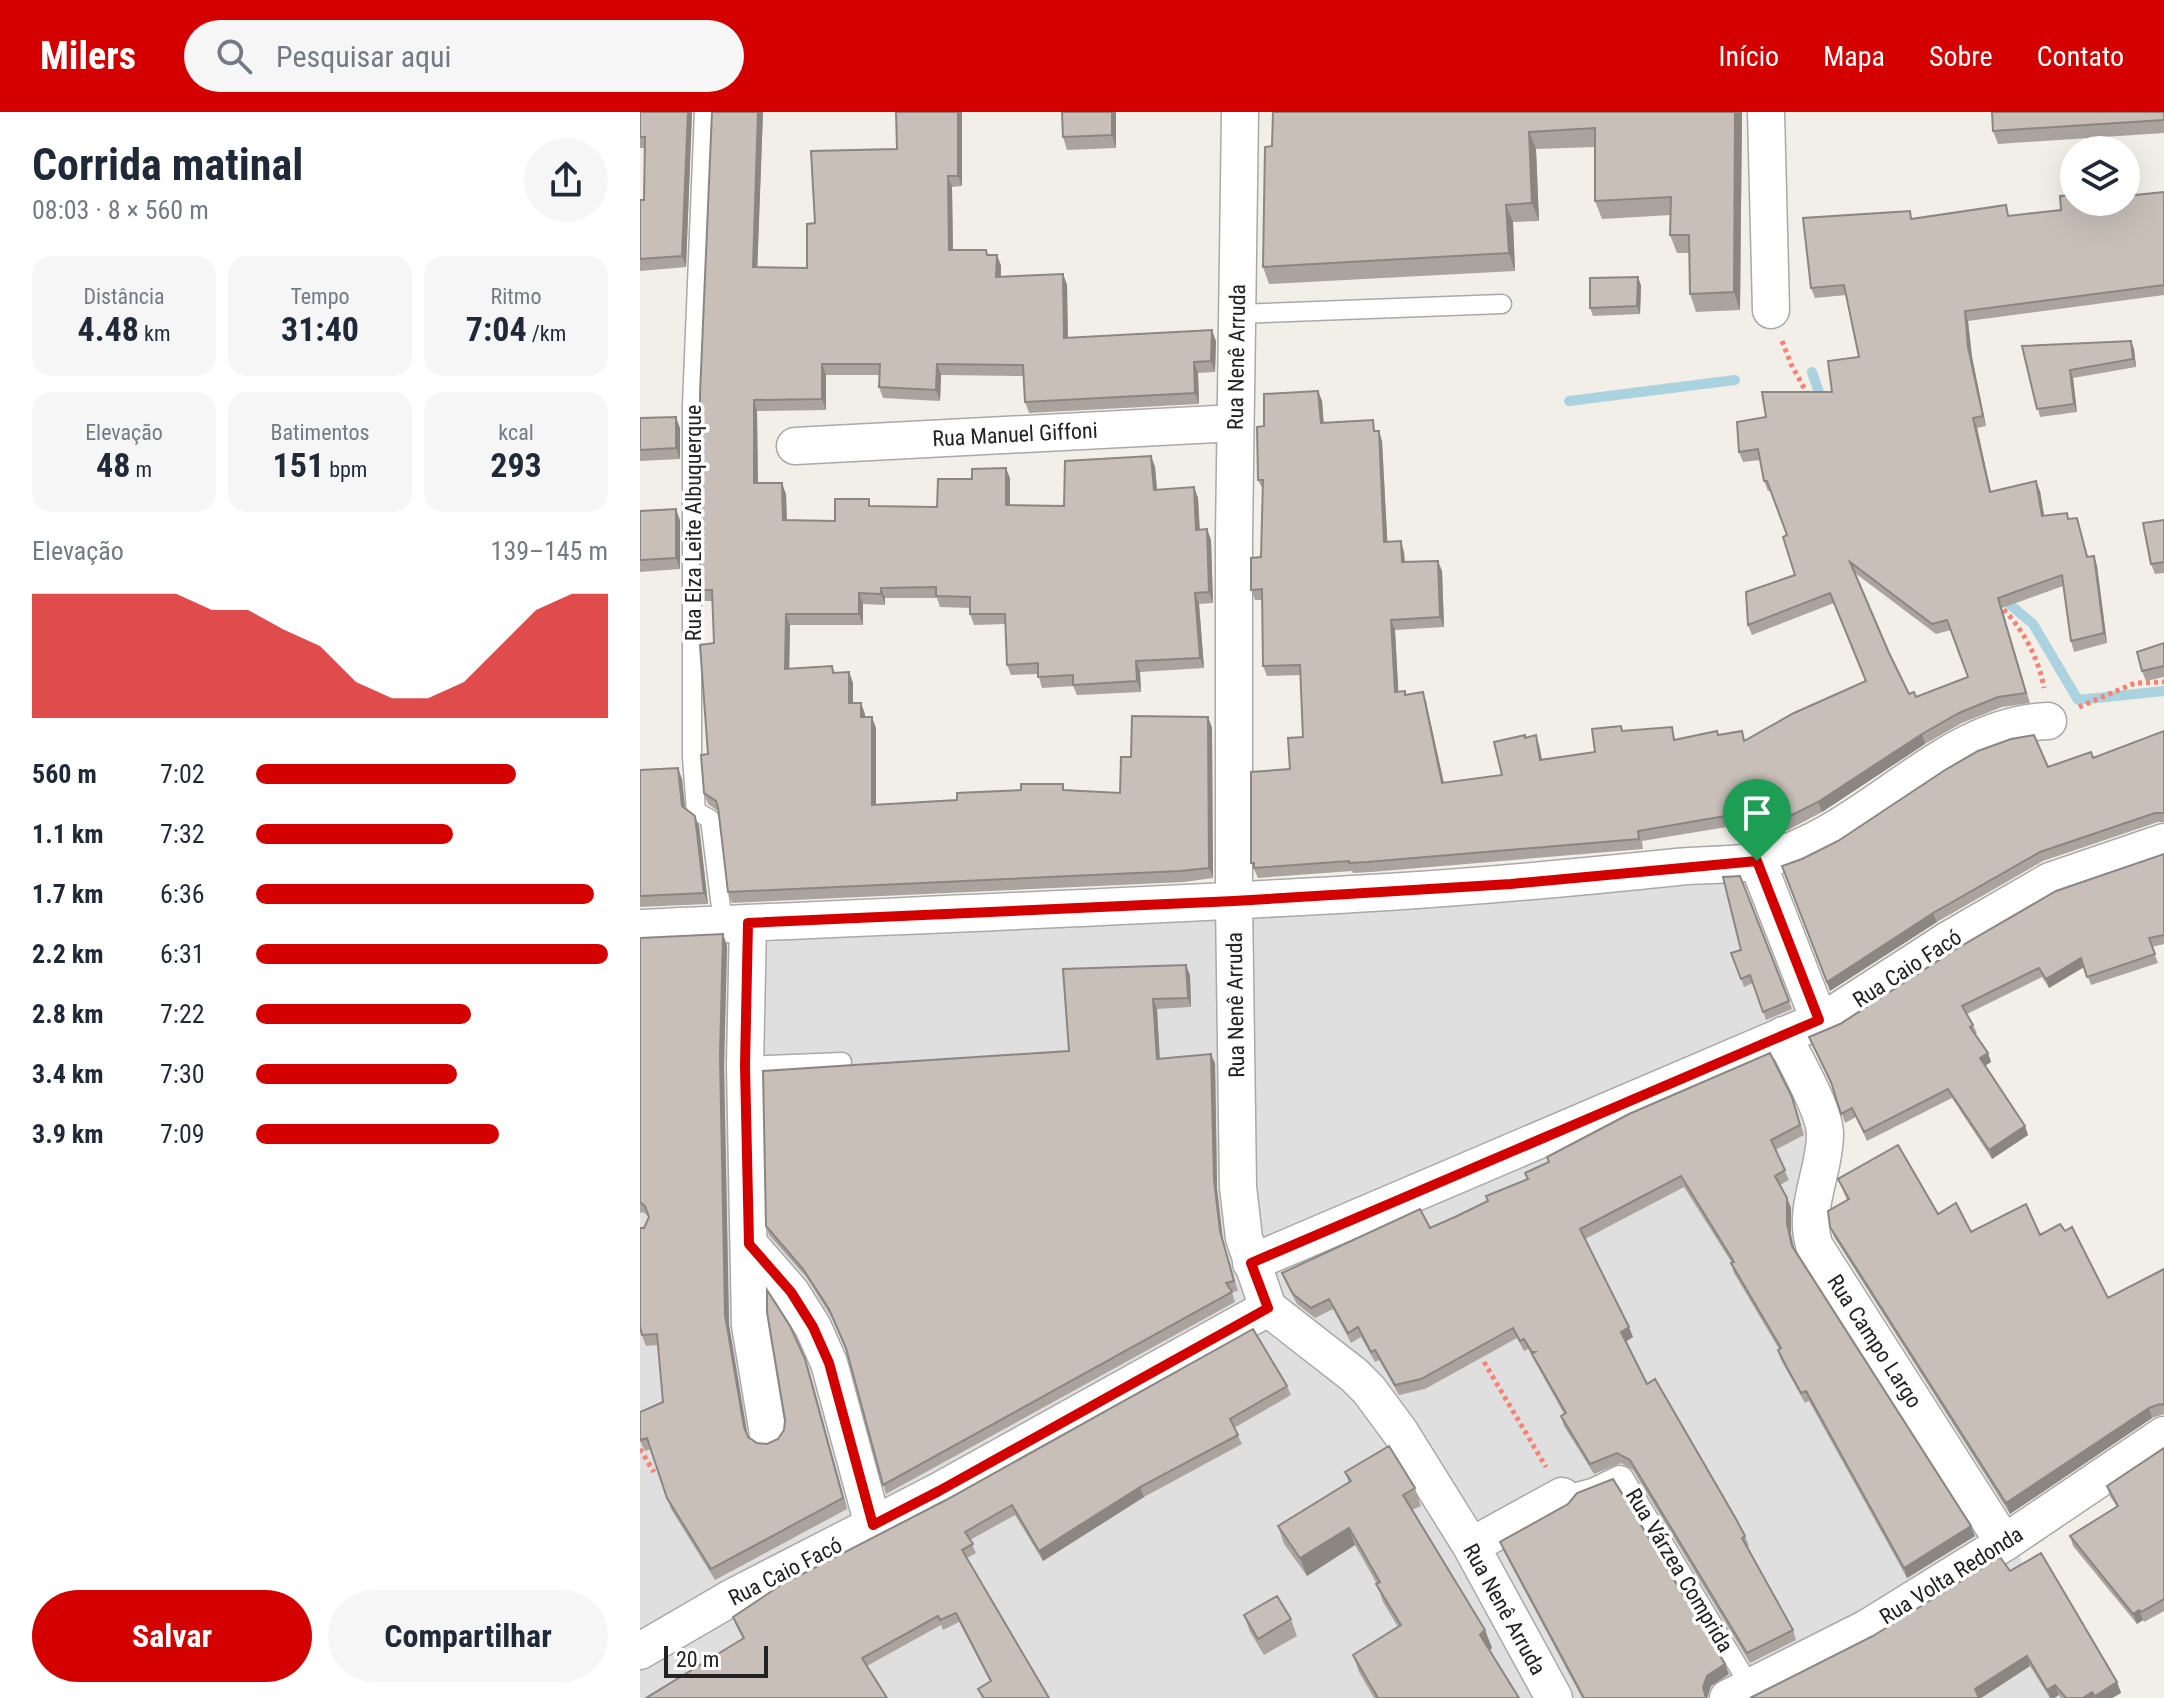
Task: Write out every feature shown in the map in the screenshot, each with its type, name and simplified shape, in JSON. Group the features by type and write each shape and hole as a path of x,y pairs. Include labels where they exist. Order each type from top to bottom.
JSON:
{"street":[{"name":"Rua Nenê Arruda","path":"1240,112 1235,423 1234,901 1238,1187 1244,1238 1268,1308 1354,1375 1400,1432 1471,1546 1554,1698"},
{"path":"1766,112 1771,310"},
{"name":"Rua Manuel Giffoni","path":"795,446 1235,423"},
{"path":"640,928 1234,901 1511,884 1757,861 1802,846 1832,831 1943,759 1992,733 2022,723 2048,721"},
{"name":"Rua Caio Facó","path":"1251,1263 1819,1020 1858,1000 1948,940 2050,881 2164,842"},
{"path":"1757,861 1819,1020"},
{"name":"Rua Elza Leite Albuquerque","path":"735,924 745,1066 750,1325 768,1434"},
{"name":"Rua Campo Largo","path":"1783,1035 1823,1121 1824,1141 1810,1217 1814,1245 2004,1543"},
{"path":"749,1244 791,1292 824,1351 873,1525"},
{"name":"Rua Caio Facó","path":"640,1651 731,1598 939,1491 1268,1308"},
{"name":"Rua Volta Redonda","path":"1739,1692 1867,1628 2004,1543 2164,1435"},
{"name":"Rua Várzea Comprida","path":"1471,1546 1562,1496"}],"lane":[{"name":"Rua Elza Leite Albuquerque","path":"704,112 692,405 692,757 696,811 710,819 735,924"},
{"path":"1237,314 1502,304"},
{"path":"745,1066 842,1062"},
{"name":"Rua Várzea Comprida","path":"1562,1496 1623,1476 1739,1692"}],"path":[{"path":"1771,310 1791,364 1813,404"},
{"path":"1992,599 2013,622 2040,665 2048,721 2135,683 2164,682"},
{"path":"1484,1362 1562,1496"},
{"path":"640,1449 654,1472"}],"shaded area":[{"path":"1754,867 1836,1123 1823,1230 2104,1698 640,1698 640,955 1143,905"}],"building":[{"path":"640,112 688,112 682,256 640,259 640,200 644,200 645,137 640,137"},
{"path":"712,112 758,112 753,267 807,268 807,224 815,223 811,151 897,149 896,112 958,112 958,176 948,176 949,250 986,250 987,255 997,255 996,277 1063,274 1064,338 1212,330 1211,361 1194,362 1195,393 1025,402 1023,365 937,364 936,390 879,387 880,364 822,364 822,399 754,400 754,483 782,483 783,520 835,521 835,499 869,499 869,506 937,507 938,479 972,479 972,469 1006,468 1006,505 1064,506 1065,461 1151,456 1154,490 1194,487 1196,530 1207,529 1209,592 1195,593 1200,658 1136,661 1137,681 1073,685 1073,675 1038,677 1038,663 1007,665 1005,614 970,614 970,597 936,596 936,587 881,588 881,594 859,593 859,614 786,614 785,669 832,666 833,673 849,672 849,703 861,703 861,717 872,717 872,805 957,800 957,793 1021,790 1021,784 1063,784 1063,790 1120,793 1121,757 1131,757 1132,716 1208,717 1209,868 728,892 718,807 716,801 704,793 701,755 708,754 700,645 714,643 712,590 700,590 700,394"},
{"path":"1062,112 1112,112 1112,135 1063,137"},
{"path":"1273,112 1735,112 1734,292 1690,294 1689,235 1670,235 1671,197 1595,201 1595,128 1529,132 1532,203 1506,205 1509,253 1263,267 1265,147 1272,146"},
{"path":"1992,112 2164,112 2164,120 1993,131"},
{"path":"2164,192 2164,285 1965,311 1968,347 1983,416 1973,418 1990,492 2036,481 2042,516 2067,513 2068,519 2077,518 2087,557 2094,556 2104,633 2071,641 2062,575 1998,598 2026,693 1998,697 1959,713 1818,802 1784,819 1749,830 1740,832 1737,814 1638,831 1639,839 1367,862 1254,868 1254,863 1251,863 1251,772 1290,769 1288,738 1303,737 1300,665 1263,666 1262,589 1251,590 1251,558 1261,557 1263,480 1258,480 1257,427 1264,426 1264,394 1318,391 1321,423 1373,420 1374,431 1379,431 1384,542 1401,541 1402,562 1438,561 1440,617 1391,620 1395,692 1405,691 1405,695 1423,692 1442,783 1502,775 1494,742 1525,735 1525,738 1536,735 1540,760 1595,752 1592,729 1621,726 1622,731 1672,727 1674,740 1717,731 1718,735 1742,731 1744,741 1794,713 1866,681 1830,593 1748,625 1746,592 1795,575 1783,537 1787,535 1767,481 1764,481 1758,449 1739,452 1737,422 1766,417 1762,392 1832,392 1828,361 1859,357 1844,285 1811,288 1803,218 1910,211 1911,219 2006,205 2008,216 2060,210 2060,216 2140,216 2140,195","holes":["1850,562 1932,624 1947,620 1968,677 1916,697 1914,692 1909,694"]},
{"path":"1638,277 1637,306 1590,308 1590,278"},
{"path":"2131,341 2133,359 2070,370 2074,404 2037,409 2022,346"},
{"path":"676,417 676,448 640,450 640,418"},
{"path":"676,509 676,558 640,560 640,511"},
{"path":"2164,520 2164,562 2151,564 2143,523"},
{"path":"2164,643 2164,666 2142,671 2137,652"},
{"path":"2164,731 2164,813 2155,813 2040,852 1933,913 1827,982 1782,866 1838,841 1978,751 2011,739 2034,735 2048,767 2091,752 2093,758"},
{"path":"678,768 682,806 695,816 704,893 640,896 640,770"},
{"path":"2164,854 2164,935 2149,938 2155,954 2087,977 2081,958 2046,979 2039,968 1962,1006 1973,1025 1970,1027 1988,1053 1980,1058 2025,1126 1989,1150 1948,1089 1864,1132 1852,1108 1841,1114 1831,1082 1809,1037 1840,1024 1956,949 2056,891"},
{"path":"1740,876 1789,1001 1763,1012 1750,975 1741,979 1731,953 1741,950 1723,877"},
{"path":"723,934 720,1056 725,1315 744,1427 748,1437 757,1443 767,1444 778,1439 784,1430 785,1420 767,1312 767,1290 790,1326 805,1359 843,1498 711,1569 667,1498 647,1438 641,1440 640,1437 640,1412 663,1402 657,1334 642,1335 640,1326 640,1228 644,1228 649,1217 640,1202 640,938"},
{"path":"1186,965 1188,998 1153,999 1157,1059 1211,1054 1214,1180 1220,1231 1234,1281 1226,1283 1232,1292 883,1485 846,1348 829,1309 803,1269 766,1226 763,1071 1069,1051 1063,969"},
{"path":"1770,1053 1792,1097 1800,1125 1771,1140 1785,1170 1775,1176 1787,1198 1787,1224 1792,1246 1971,1526 1904,1568 1806,1391 1801,1393 1786,1366 1778,1350 1781,1348 1731,1263 1734,1262 1681,1176 1580,1229 1629,1327 1621,1332 1647,1384 1655,1379 1736,1519 1745,1536 1742,1538 1793,1630 1747,1653 1630,1460 1617,1453 1590,1464 1561,1416 1566,1413 1532,1354 1535,1352 1524,1339 1520,1341 1513,1328 1421,1379 1395,1385 1375,1350 1371,1352 1358,1327 1348,1333 1329,1299 1311,1308 1293,1294 1282,1273 1420,1209 1430,1228 1455,1217 1488,1201 1486,1196 1528,1179 1525,1173 1549,1162 1547,1157 1629,1114"},
{"path":"1898,1145 1938,1214 1956,1203 1971,1232 2026,1204 2040,1235 2060,1224 2065,1231 2072,1227 2108,1298 2164,1269 2164,1405 2149,1408 2006,1503 1830,1227 1828,1211 1849,1199 1838,1179"},
{"path":"1253,1329 1287,1386 1230,1419 1238,1435 1140,1487 1039,1551 1012,1505 965,1532 973,1544 962,1550 1049,1698 984,1698 978,1689 991,1681 956,1613 940,1620 938,1616 862,1658 887,1698 646,1698 744,1638 733,1617 781,1585 946,1500"},
{"path":"1389,1446 1415,1488 1403,1495 1485,1630 1480,1635 1519,1698 1378,1698 1353,1655 1401,1625 1376,1584 1380,1582 1349,1528 1300,1558 1278,1526 1351,1481 1345,1472"},
{"path":"2164,1448 2164,1599 2133,1614 2070,1536 2118,1506 2107,1486"},
{"path":"1613,1479 1725,1664 1707,1676 1703,1687 1706,1698 1584,1698 1500,1542 1568,1504 1577,1493"},
{"path":"2041,1553 2117,1682 2095,1696 2092,1692 2083,1698 2066,1698 2055,1685 2047,1690 2027,1656 1975,1689 1979,1698 1750,1698 1873,1636 2000,1557 2010,1571"},
{"path":"1277,1596 1291,1619 1258,1639 1244,1615"}],"waterway":[{"path":"1812,372 1823,404"},
{"path":"1569,401 1735,380"},
{"path":"2002,598 2033,624 2078,700 2164,691"}],"route":[{"path":"1757,861 1819,1020 1251,1263 1268,1308 873,1525 829,1363 813,1327 791,1292 749,1244 745,1066 748,923 1234,901 1511,884 1757,861"}]}
